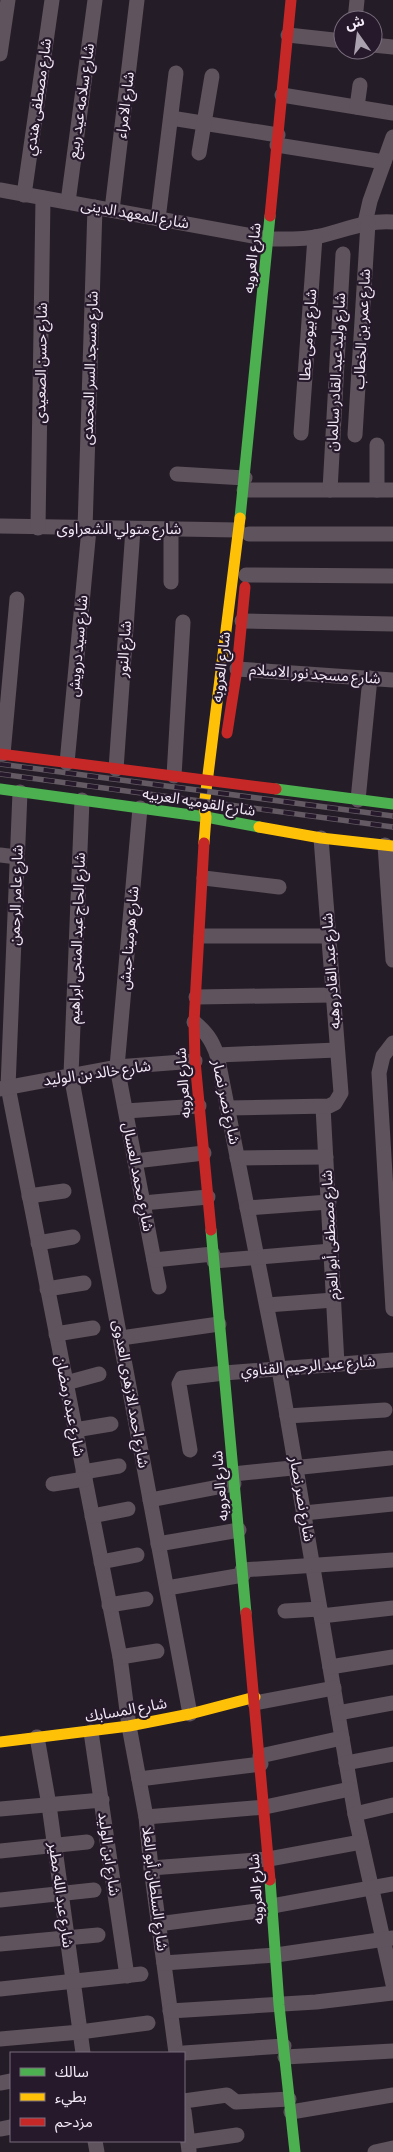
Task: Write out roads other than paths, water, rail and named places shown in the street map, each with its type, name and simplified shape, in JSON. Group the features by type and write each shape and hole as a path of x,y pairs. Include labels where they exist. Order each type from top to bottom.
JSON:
{"street":[{"path":"0,54 8,0"},
{"name":"شارع مصطفى هندي","path":"24,194 52,0"},
{"name":"شارع سلامه عيد ربيع","path":"68,202 95,0"},
{"name":"شارع الامراء","path":"112,210 137,0"},
{"name":"شارع العروبه","path":"291,0 244,484 242,527 204,807 206,817 204,878 194,1022 199,1106 269,1859 279,2005 295,2152"},
{"path":"288,35 333,40"},
{"path":"158,219 176,73"},
{"path":"199,153 212,76"},
{"path":"358,108 360,85"},
{"path":"282,95 393,113"},
{"path":"170,118 278,140 388,156"},
{"name":"شارع عمر بن الخطاب","path":"355,435 367,223 370,201 388,156 393,136"},
{"name":"شارع المعهد الدينى","path":"0,190 269,239 315,237 367,223 393,222"},
{"name":"شارع حسن الصعيدى","path":"38,528 43,198"},
{"name":"شارع مسجد السر المحمدى","path":"87,529 95,207"},
{"name":"شارع بيومى عطا","path":"301,433 315,237"},
{"name":"شارع وليد عبد القادر سالمان","path":"330,490 343,254"},
{"path":"377,445 377,490"},
{"path":"176,474 244,484 330,490 393,490"},
{"name":"شارع متولي الشعراوى","path":"0,526 87,529 242,527 393,534"},
{"name":"شارع العروبه","path":"242,527 248,550"},
{"name":"شارع سيد درويش","path":"67,762 87,529"},
{"name":"شارع النور","path":"116,769 133,529"},
{"path":"170,529 171,582"},
{"path":"246,571 393,576"},
{"name":"شارع العروبه","path":"226,744 242,621 246,571"},
{"path":"1,754 17,599"},
{"path":"242,621 393,624"},
{"path":"174,776 182,622"},
{"name":"شارع مسجد نور الاسلام","path":"236,669 393,680"},
{"path":"358,800 370,678"},
{"name":"شارع القوميه العربيه","path":"1,754 393,804"},
{"name":"شارع القوميه العربيه","path":"0,789 206,817 321,838 389,845"},
{"name":"شارع عامر الرحمن","path":"4,1088 7,928 17,857 20,792"},
{"name":"شارع الحاج عبد المنجى ابراهيم","path":"72,1075 82,800"},
{"path":"206,817 214,813 218,806"},
{"name":"شارع هرمينا حبش","path":"118,1067 140,808"},
{"name":"شارع عبد القادر وهبه","path":"321,838 340,1093 329,1105"},
{"path":"389,845 393,960"},
{"path":"0,855 17,857"},
{"path":"204,878 279,887"},
{"path":"200,936 328,936"},
{"path":"196,997 333,996"},
{"name":"شارع نصر نصار","path":"194,1022 205,1030 217,1055 279,1369 350,1789 372,1889 389,1940 393,1984"},
{"path":"393,1043 383,1056 386,1072 393,1309"},
{"path":"217,1055 337,1050"},
{"name":"شارع خالد بن الوليد","path":"4,1088 118,1067 195,1061"},
{"name":"شارع محمد العسال","path":"118,1067 159,1287"},
{"name":"شارع احمد الازهرى العدوى","path":"72,1075 190,1714"},
{"name":"شارع عبده رمضان","path":"4,1088 29,1196 120,1657 129,1726"},
{"path":"227,1108 329,1105"},
{"name":"شارع مصطفى أبو العزم","path":"329,1105 326,1156 337,1364"},
{"path":"126,1111 199,1106"},
{"path":"135,1161 204,1153"},
{"path":"237,1158 326,1156"},
{"path":"29,1196 64,1191"},
{"path":"144,1203 208,1197"},
{"path":"247,1208 329,1202"},
{"path":"38,1243 73,1237"},
{"path":"154,1260 257,1257 331,1251"},
{"path":"47,1289 84,1283"},
{"path":"266,1305 334,1300"},
{"path":"121,1338 220,1324"},
{"path":"56,1334 93,1328"},
{"name":"شارع عبد الرحيم القناوي","path":"190,1450 180,1380 184,1378 224,1372 393,1360"},
{"path":"66,1383 99,1374"},
{"path":"287,1416 384,1410"},
{"path":"75,1430 111,1424"},
{"path":"150,1500 234,1479 296,1468 390,1458"},
{"path":"53,1484 119,1466"},
{"path":"304,1513 393,1504"},
{"path":"92,1516 128,1510"},
{"path":"158,1544 239,1530"},
{"path":"101,1562 137,1555"},
{"path":"166,1588 243,1573 393,1560"},
{"path":"109,1605 146,1599"},
{"path":"285,1611 321,1612 393,1608"},
{"path":"120,1657 157,1651"},
{"path":"330,1668 393,1656"},
{"path":"255,1700 334,1688"},
{"name":"شارع المسابك","path":"0,1742 129,1726 255,1700"},
{"path":"338,1713 393,1703"},
{"name":"شارع السلطان أبو العلا","path":"129,1726 146,1817 158,1924 176,2052"},
{"name":"شارع ابن الوليد","path":"73,1982 134,1975 91,1732"},
{"name":"شارع عبد الله مطير","path":"37,1737 55,1846 83,2052"},
{"path":"139,1779 260,1760 342,1738"},
{"path":"346,1763 393,1754"},
{"path":"146,1817 264,1807 350,1789"},
{"path":"0,1810 102,1800"},
{"path":"355,1814 393,1804"},
{"path":"0,1851 87,1842"},
{"path":"151,1868 269,1859 361,1842"},
{"path":"158,1924 272,1907 393,1884"},
{"path":"0,1900 62,1895 94,1890"},
{"path":"0,1944 98,1935"},
{"path":"164,1963 276,1955 389,1940"},
{"path":"0,1989 73,1982"},
{"path":"170,2011 279,2005 393,1994"},
{"path":"0,2039 80,2032 148,2023"},
{"path":"185,2053 393,2051"},
{"path":"185,2101 227,2095 236,2102 290,2106 393,2095"},
{"path":"185,2117 189,2147 237,2135"},
{"path":"375,2152 393,2148"}],"railway":[{"path":"0,764 393,816"},
{"path":"0,774 393,827"}]}
